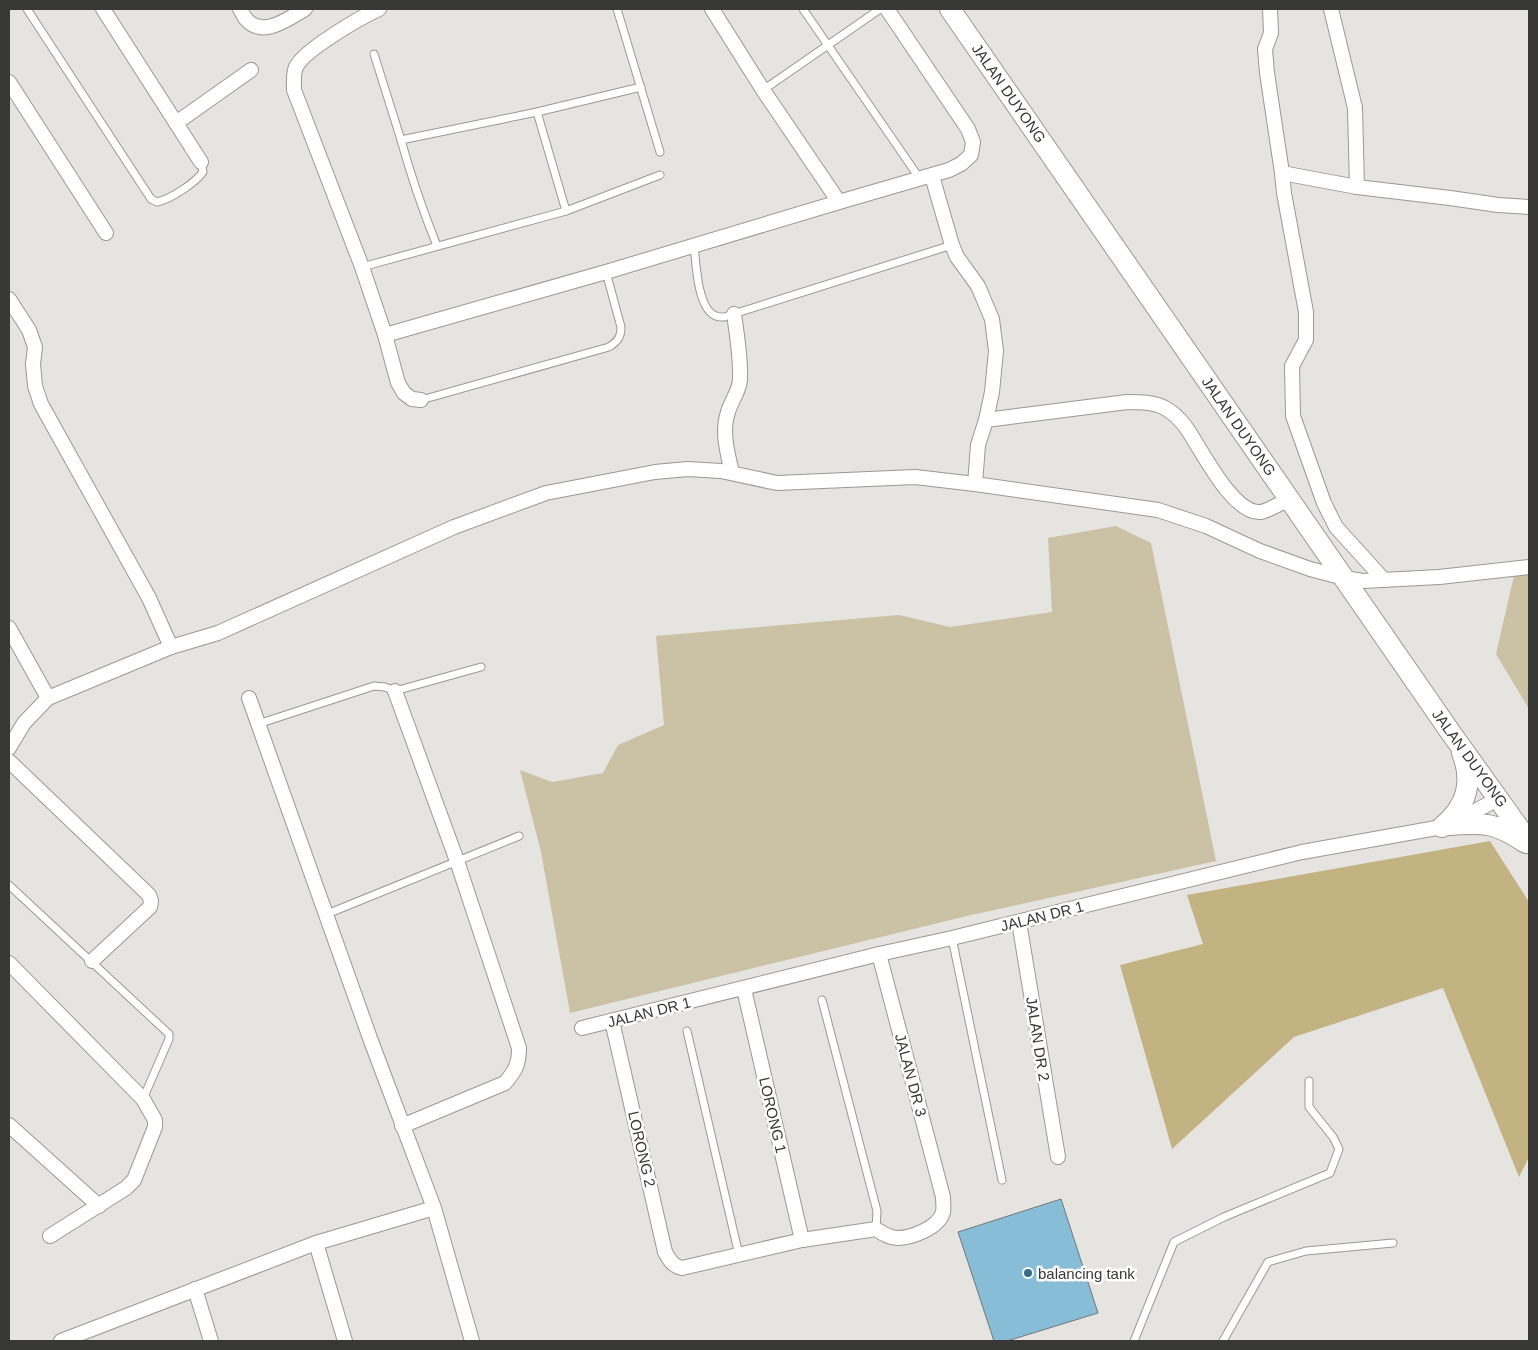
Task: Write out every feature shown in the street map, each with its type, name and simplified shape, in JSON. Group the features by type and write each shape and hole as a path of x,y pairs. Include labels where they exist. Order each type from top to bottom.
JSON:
{"main road":[{"name":"JALAN DUYONG","path":"950,9 1529,843"},
{"path":"1446,826 1462,805 1467,790 1467,774 1463,755 1451,733"},
{"path":"1446,826 1468,823 1494,825 1529,843"}],"street":[{"path":"103,9 201,162"},
{"path":"240,9 247,20 256,26 266,28 277,25 305,9"},
{"path":"379,9 366,15 309,52 297,65 294,77 294,90 362,267 385,335 398,383 404,393 412,400 421,400"},
{"path":"712,9 763,90 839,202"},
{"path":"385,335 606,272 926,177 962,164 971,155 972,142 968,130 887,9"},
{"path":"1270,9 1271,33 1265,50 1267,73 1284,193 1306,312 1306,340 1292,366 1293,416 1324,503 1336,527 1384,580"},
{"path":"1331,9 1355,108 1357,187"},
{"path":"176,123 251,70"},
{"path":"9,82 106,232"},
{"path":"1282,173 1357,187 1498,205 1529,207"},
{"path":"926,177 957,257 978,286 992,319 996,351 992,392 978,444 974,484"},
{"path":"9,299 29,330 35,347 34,378 41,404 149,598 171,647"},
{"path":"732,473 726,447 725,429 727,413 740,382 734,314"},
{"path":"986,420 1127,402 1163,406 1175,414 1185,426 1231,496 1246,508 1261,512 1289,499"},
{"path":"9,748 24,723 48,698 171,647 218,633 454,527 546,493 655,472 688,469 721,471 777,483 916,477 1158,510 1206,526 1260,551 1310,569 1363,582 1439,577 1529,567"},
{"path":"9,628 48,698"},
{"path":"395,691 458,860 519,1048 519,1060 514,1072 505,1083 402,1126"},
{"path":"249,698 402,1126 434,1208 472,1341"},
{"path":"9,761 148,894 151,901 150,907 92,962"},
{"name":"JALAN DR 1","path":"582,1028 1302,852 1446,826 1498,798"},
{"name":"JALAN DR 2","path":"1019,922 1058,1157"},
{"name":"JALAN DR 3","path":"876,1228 884,1235 896,1238 909,1236 924,1231 934,1224 943,1213 943,1197 880,954"},
{"path":"9,963 143,1099 155,1120 155,1127 134,1180 126,1188 50,1236"},
{"name":"LORONG 1","path":"744,989 802,1240"},
{"name":"LORONG 2","path":"612,1021 665,1252 669,1260 675,1266 682,1268 739,1255"},
{"path":"9,1125 99,1206"},
{"path":"61,1341 316,1243 434,1208"},
{"path":"739,1255 802,1240 876,1228"},
{"path":"316,1243 345,1341"},
{"path":"195,1289 211,1341"}],"lane":[{"path":"27,9 151,199 157,202 164,201 198,178 203,172 201,162"},
{"path":"617,9 660,152"},
{"path":"803,9 828,46 926,177"},
{"path":"763,90 880,9"},
{"path":"374,54 409,171 437,246"},
{"path":"401,140 537,112 641,87"},
{"path":"537,112 566,211"},
{"path":"362,267 566,211 660,176"},
{"path":"694,245 700,290 706,306 716,316 724,317 952,245"},
{"path":"421,400 609,347 621,335 621,327 606,272"},
{"path":"257,724 374,686 385,687 395,691 481,667"},
{"path":"326,914 519,836"},
{"path":"9,885 169,1034 169,1039 143,1099"},
{"path":"952,938 1002,1180"},
{"path":"822,1000 877,1211 876,1228"},
{"path":"687,1032 739,1255"},
{"path":"1134,1341 1174,1242 1224,1217 1330,1173 1339,1149 1333,1137 1309,1107 1309,1081"},
{"path":"1222,1341 1268,1262 1306,1251 1393,1243"}],"shaded area":[{"path":"1116,526 1151,543 1216,861 967,916 570,1013 541,852 520,770 552,782 603,773 618,745 664,725 656,636 899,615 950,627 1052,612 1048,538"},
{"path":"1529,569 1529,709 1496,654 1515,571"},
{"path":"1490,841 1529,902 1529,1157 1519,1177 1443,988 1294,1037 1172,1149 1120,965 1203,944 1187,895"}],"building":[{"name":"balancing tank","path":"1061,1199 1098,1313 1007,1341 994,1341 958,1232"}],"place":[{"name":"balancing tank","path":"1028,1273"}]}
